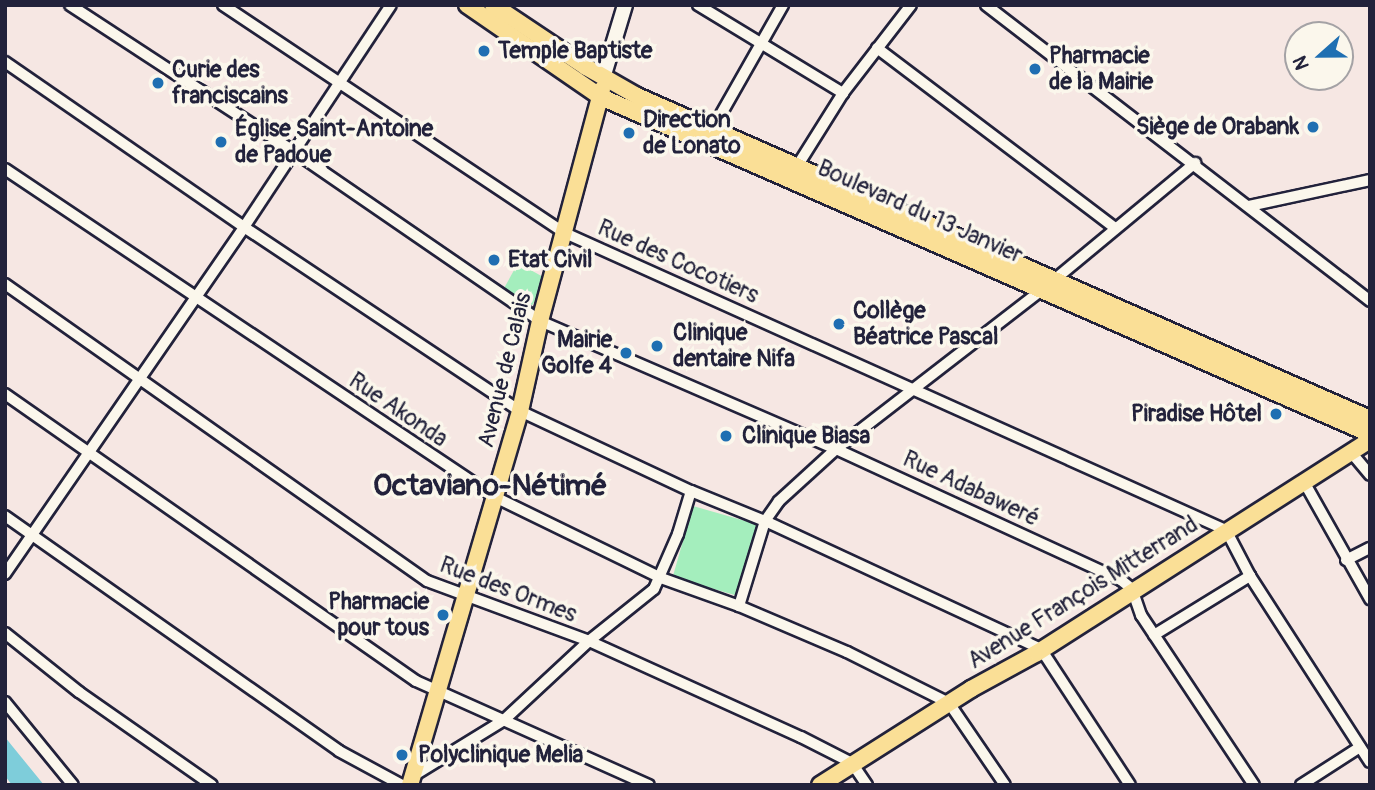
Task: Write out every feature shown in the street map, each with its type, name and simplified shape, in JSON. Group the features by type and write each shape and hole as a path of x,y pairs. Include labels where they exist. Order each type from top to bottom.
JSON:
{"highway":[{"name":"Boulevard du 13 Janvier","path":"467,5 601,97 931,244 1047,285 1370,419"},
{"name":"Boulevard du 13 Janvier","path":"493,5 603,78 1370,434"},
{"name":"Avenue de Calais","path":"408,782 438,692 520,411 540,321 601,97 603,78"},
{"name":"Avenue François Mitterrand","path":"820,785 949,703 1041,649 1303,480 1370,440"}],"main road":[{"name":"Avenue de Calais","path":"603,78 625,5"}],"street":[{"name":"Rue Adabaweré","path":"70,5 293,151 390,221 540,321 836,449 1121,580 1132,589"},
{"name":"Rue des Cocotiers","path":"223,5 565,233 1226,530"},
{"path":"5,574 342,83 391,5"},
{"path":"698,5 843,93"},
{"path":"712,130 783,5"},
{"path":"796,167 843,93 911,5"},
{"path":"986,5 1117,109 1195,163 1370,301"},
{"path":"877,48 1115,228"},
{"path":"5,62 244,227 520,411 1041,649 1130,785"},
{"path":"739,606 765,521 779,500 836,449 1047,285 1195,163"},
{"name":"Rue Akonda","path":"5,169 495,498 661,578 739,606 847,652 949,703"},
{"path":"1249,206 1370,180"},
{"name":"Rue des Ormes","path":"5,284 427,582 589,641 852,763"},
{"path":"5,394 416,681 649,785"},
{"path":"1350,451 1370,475"},
{"path":"1303,480 1370,599"},
{"path":"5,516 339,751 408,782 504,720 589,641 654,589 661,578 691,491"},
{"path":"1226,530 1250,576 1370,762"},
{"path":"1346,560 1370,548"},
{"path":"1154,635 1250,576"},
{"path":"1132,589 1141,615 1254,785"},
{"path":"5,633 79,692 212,785"},
{"path":"5,702 74,785"},
{"path":"949,703 1005,785"},
{"path":"1301,785 1360,747"},
{"path":"852,763 867,785"}],"green space":[{"path":"518,263 547,279 532,305 503,289"},
{"path":"693,506 760,525 740,596 673,577"}],"water":[{"path":"5,737 44,785 12,785 5,776"}],"place":[{"name":"Temple Baptiste","path":"484,51"},
{"name":"Pharmacie de la Mairie","path":"1035,69"},
{"name":"Curie des franciscains","path":"158,83"},
{"name":"Siège de Orabank","path":"1313,127"},
{"name":"Direction de Lonato","path":"629,133"},
{"name":"Église Saint-Antoine de Padoue","path":"221,142"},
{"name":"Etat Civil","path":"494,260"},
{"name":"Collège Béatrice Pascal","path":"839,324"},
{"name":"Clinique dentaire Nifa","path":"657,346"},
{"name":"Mairie Golfe 4","path":"626,353"},
{"name":"Piradise Hôtel","path":"1276,414"},
{"name":"Clinique Biasa","path":"726,436"},
{"name":"Pharmacie pour tous","path":"443,615"},
{"name":"Polyclinique Melia","path":"402,755"}],"district":[{"name":"Octaviano-Nétimé","path":"490,486"}]}
